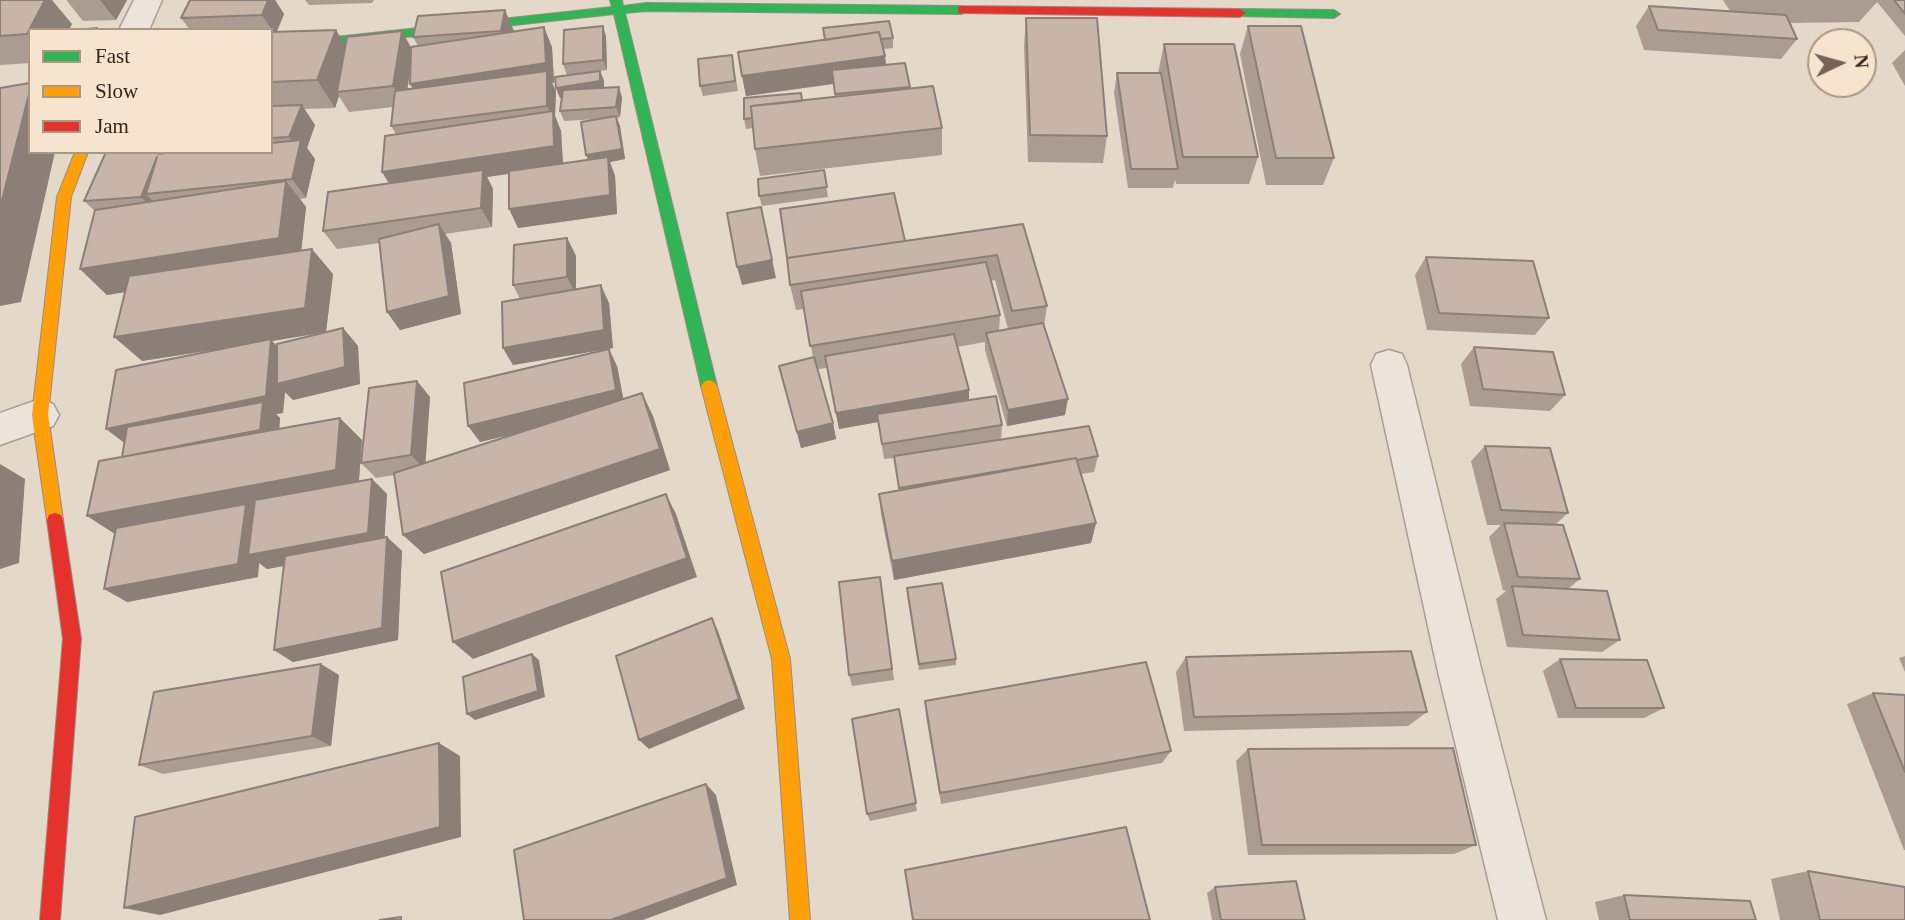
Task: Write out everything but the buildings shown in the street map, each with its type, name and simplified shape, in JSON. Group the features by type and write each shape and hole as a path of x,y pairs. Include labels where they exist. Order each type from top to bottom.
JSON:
{"street":[{"path":"135,28 148,0"},
{"path":"617,5 695,333 781,659 800,920"},
{"path":"273,48 617,5 1017,5 1334,14"},
{"path":"50,920 72,639 40,415 64,197 81,154"},
{"path":"1389,365 1460,672 1522,920"},
{"path":"0,429 40,415"}],"traffic: fast":[{"path":"616,0 709,386"},
{"path":"273,48 646,7 962,10"},
{"path":"1240,13 1334,14"}],"traffic: slow":[{"path":"55,520 40,415 64,197 81,154"},
{"path":"709,386 781,659 800,920"}],"traffic: jam":[{"path":"962,10 1240,13"},
{"path":"50,920 72,639 55,520"}]}
